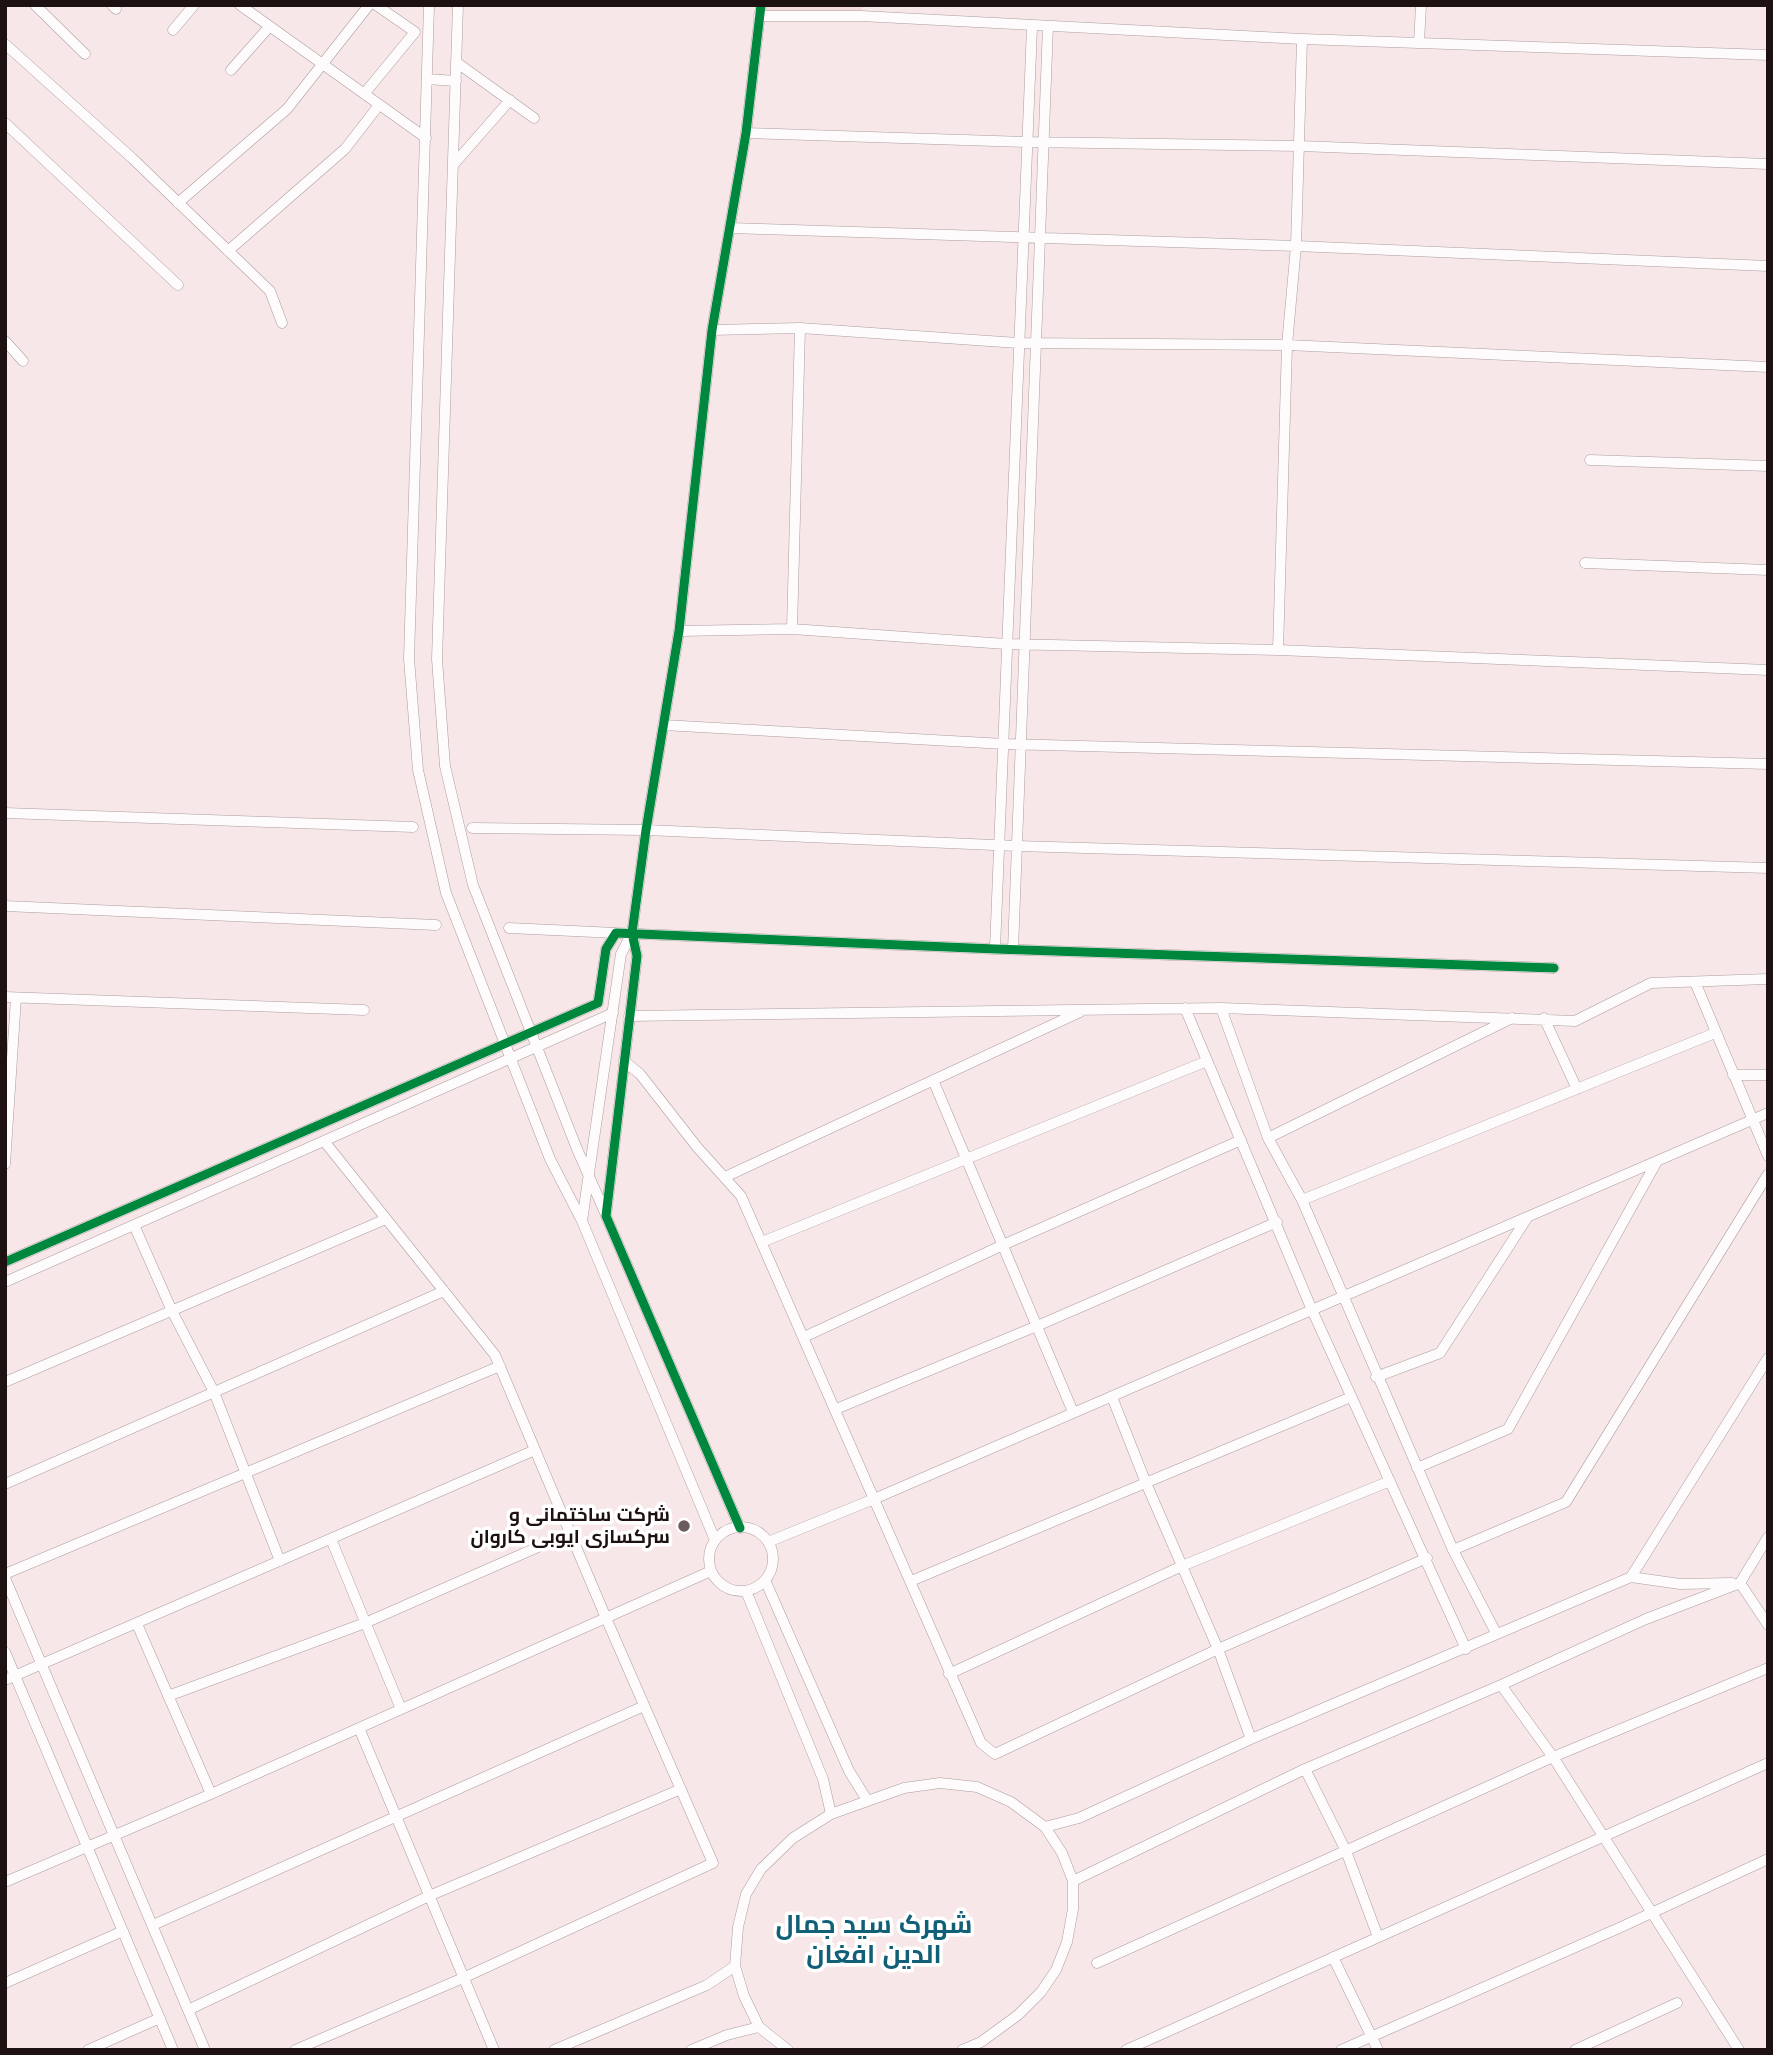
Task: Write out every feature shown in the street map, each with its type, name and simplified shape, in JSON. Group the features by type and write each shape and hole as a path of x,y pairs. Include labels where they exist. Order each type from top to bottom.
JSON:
{"street":[{"path":"35,5 85,54"},
{"path":"173,30 194,5"},
{"path":"240,5 426,138"},
{"path":"178,202 278,119 369,5"},
{"path":"363,94 415,32 376,5"},
{"path":"429,5 409,659 416,756 432,841 446,894 550,1159 582,1221 715,1540"},
{"path":"458,5 437,659 445,766 472,885 589,1177 740,1528"},
{"path":"606,1216 636,956 632,933 679,631 712,330 746,133 761,5"},
{"path":"1419,43 1420,5"},
{"path":"759,16 862,16 1032,27 1302,39 1768,55"},
{"path":"1013,950 1048,26"},
{"path":"231,70 269,27"},
{"path":"995,949 1032,27"},
{"path":"1278,650 1287,345 1296,246 1302,39"},
{"path":"5,44 178,202 270,291 282,323"},
{"path":"457,62 534,118"},
{"path":"427,79 456,80"},
{"path":"454,164 510,100"},
{"path":"228,251 345,149 379,106"},
{"path":"5,122 178,285"},
{"path":"746,133 1026,142 1300,146 1768,164"},
{"path":"730,228 1296,246 1768,266"},
{"path":"712,330 800,328 1018,343 1287,345 1768,366"},
{"path":"792,629 800,328"},
{"path":"5,341 23,361"},
{"path":"1590,460 1768,466"},
{"path":"1586,563 1768,570"},
{"path":"679,631 792,629 1006,644 1278,650 1768,670"},
{"path":"663,725 1021,745 1768,764"},
{"path":"5,813 413,827"},
{"path":"472,828 646,830 998,846 1768,868"},
{"path":"5,906 436,925"},
{"path":"509,928 1013,950 1554,968"},
{"path":"5,1262 598,1003 606,949 616,933"},
{"path":"582,1221 621,954 632,933"},
{"path":"629,1016 1221,1008 1575,1020 1651,983 1768,979"},
{"path":"1695,982 1768,1156"},
{"path":"5,1164 10,997 363,1010"},
{"path":"1185,1008 1312,1310 1466,1649"},
{"path":"1221,1008 1268,1138 1302,1200 1376,1377 1453,1550 1496,1633"},
{"path":"725,1177 1085,1009"},
{"path":"5,1282 613,1013"},
{"path":"1268,1138 1513,1018"},
{"path":"1544,1018 1577,1089"},
{"path":"1302,1200 1715,1032"},
{"path":"624,1061 640,1074 697,1147 741,1196 911,1581 949,1674 981,1743 995,1754 1218,1649 1427,1559"},
{"path":"762,1242 1208,1061"},
{"path":"1733,1075 1768,1075"},
{"path":"933,1080 1073,1412"},
{"path":"768,1542 1112,1397 1768,1113"},
{"path":"804,1337 1003,1244 1241,1140"},
{"path":"295,2050 463,1978 713,1863 495,1354 324,1141"},
{"path":"1417,1468 1508,1429 1656,1163"},
{"path":"1453,1550 1566,1502 1768,1174"},
{"path":"1376,1377 1440,1353 1527,1218"},
{"path":"5,1382 386,1219"},
{"path":"835,1409 1037,1326 1277,1222"},
{"path":"134,1225 172,1311 214,1392 281,1561"},
{"path":"5,1484 444,1291"},
{"path":"1631,1577 1768,1358"},
{"path":"205,2050 5,1576 500,1366"},
{"path":"1112,1397 1218,1649 1251,1739"},
{"path":"911,1581 1351,1397"},
{"path":"10,1678 535,1450"},
{"path":"949,1674 1182,1566 1390,1481"},
{"path":"740,1528 752,1530 768,1542 773,1562 765,1580 746,1591 725,1587 711,1571 709,1561 715,1540 723,1533 740,1528"},
{"path":"168,1696 365,1623 570,1533"},
{"path":"1073,1881 1305,1769 1646,1619 1740,1583 1768,1537"},
{"path":"331,1539 401,1709"},
{"path":"5,1882 211,1794 711,1571"},
{"path":"1045,1827 1079,1818 1251,1739 1631,1577 1680,1584 1740,1583"},
{"path":"765,1580 849,1771 867,1800"},
{"path":"1740,1583 1768,1625"},
{"path":"746,1591 823,1779 831,1814"},
{"path":"137,1624 211,1794"},
{"path":"5,1652 10,1678 88,1847 173,2050"},
{"path":"1097,1963 1553,1757 1768,1668"},
{"path":"1501,1685 1553,1757 1739,2050"},
{"path":"153,1925 644,1706"},
{"path":"359,1728 494,2050"},
{"path":"1126,2050 1768,1763"},
{"path":"1305,1769 1346,1851 1377,1937"},
{"path":"788,2050 759,2027 744,1996 735,1966 738,1927 746,1894 761,1869 793,1838 831,1814 904,1788 940,1783 977,1787 1011,1802 1045,1827 1062,1853 1073,1881 1073,1909 1067,1942 1056,1970 1041,1992 1018,2015 981,2046 962,2050"},
{"path":"188,2010 429,1896 681,1789"},
{"path":"1341,2050 1619,1928 1768,1859"},
{"path":"5,1983 123,1931"},
{"path":"1333,1957 1378,2050"},
{"path":"554,2050 707,1985 735,1966"},
{"path":"1575,2050 1677,2003"},
{"path":"88,2050 160,2018"},
{"path":"691,2050 727,2035 759,2027"}],"shaded area":[{"path":"761,5 863,5 861,16 759,16"}],"cycle path":[{"path":"740,1528 606,1216 637,956 632,933 679,631 712,330 746,133 761,5"},
{"path":"5,1262 598,1003 606,949 616,933 1554,968"}],"place":[{"name":"شرکت ساختمانی و سرکسازی ایوبی کاروان","path":"684,1526"}],"district":[{"name":"شهرک سید جمال الدین افغان","path":"874,1940"}]}
